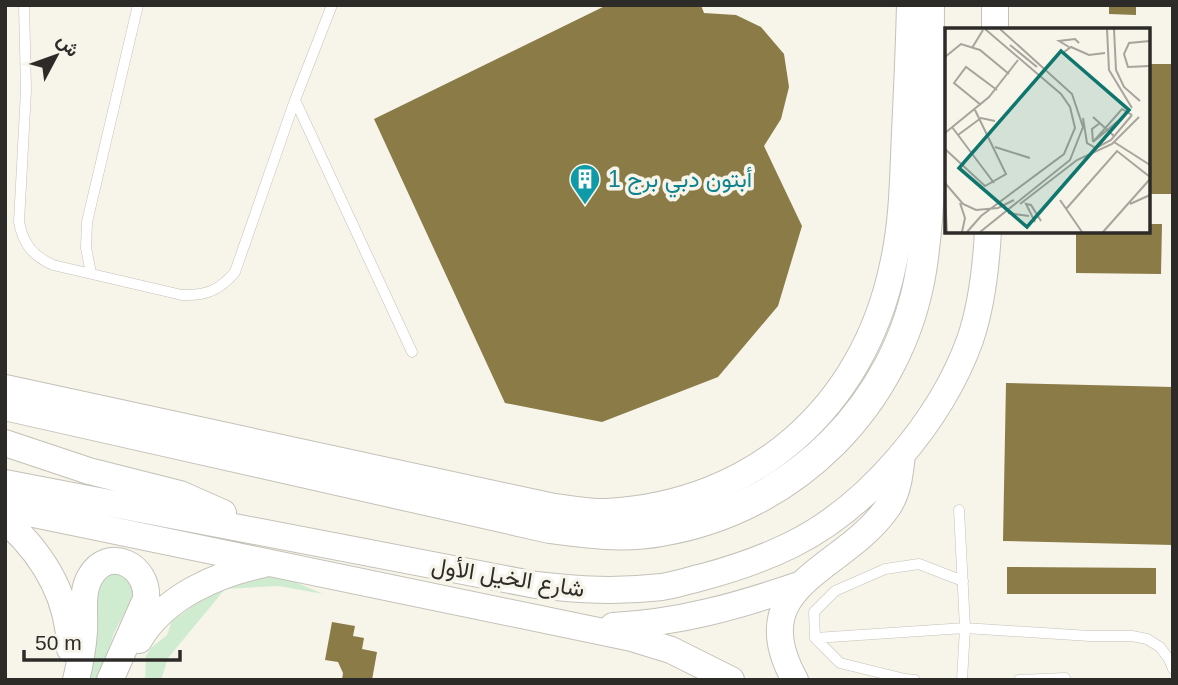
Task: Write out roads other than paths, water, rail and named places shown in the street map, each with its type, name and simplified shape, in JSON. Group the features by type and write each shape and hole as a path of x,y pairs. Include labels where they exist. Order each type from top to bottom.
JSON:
{"main road":[{"path":"5,388 554,507 604,512 655,507 704,493 751,471 792,442 828,405 858,364 879,317 894,265 902,211 910,5"},
{"path":"5,405 550,528 604,535 660,532 713,519 764,497 810,466 849,427 881,383 905,333 920,274 928,214 929,5"},
{"path":"995,5 995,28"},
{"name":"شارع الخيل الأول","path":"5,483 536,585 600,592 665,587 727,570 794,544 852,505 902,454 942,400 970,340 986,275 988,233"},
{"path":"5,443 89,471 180,494 204,503 249,528"},
{"path":"590,628 643,625 696,616 747,603 799,585 850,547 887,509 898,485 902,454"},
{"path":"5,508 590,628 671,650 731,680"},
{"path":"5,520 29,543 47,569 61,598 69,628 68,680"},
{"path":"76,680 82,648 86,585 99,566 123,562 134,567 142,576 147,587 146,599 110,680"},
{"path":"120,680 131,653 147,626 168,607 216,578 270,563"},
{"path":"795,680 785,661 779,635 783,608 799,585"}],"lane":[{"path":"24,5 26,90 19,222 29,249 40,259 53,265 182,295 212,292 226,284 235,272 295,100 332,5"},
{"path":"92,274 86,248 87,222 138,5"},
{"path":"295,100 412,352"},
{"path":"959,510 965,628 962,680"},
{"path":"915,680 840,663 815,638 814,612 835,591 885,569 919,564 963,581"},
{"path":"815,638 965,628 1132,636 1147,639 1160,647 1173,669"},
{"path":"1019,680 1065,678"}],"place":[{"name":"أبتون دبي برج 1","path":"585,206"}]}
